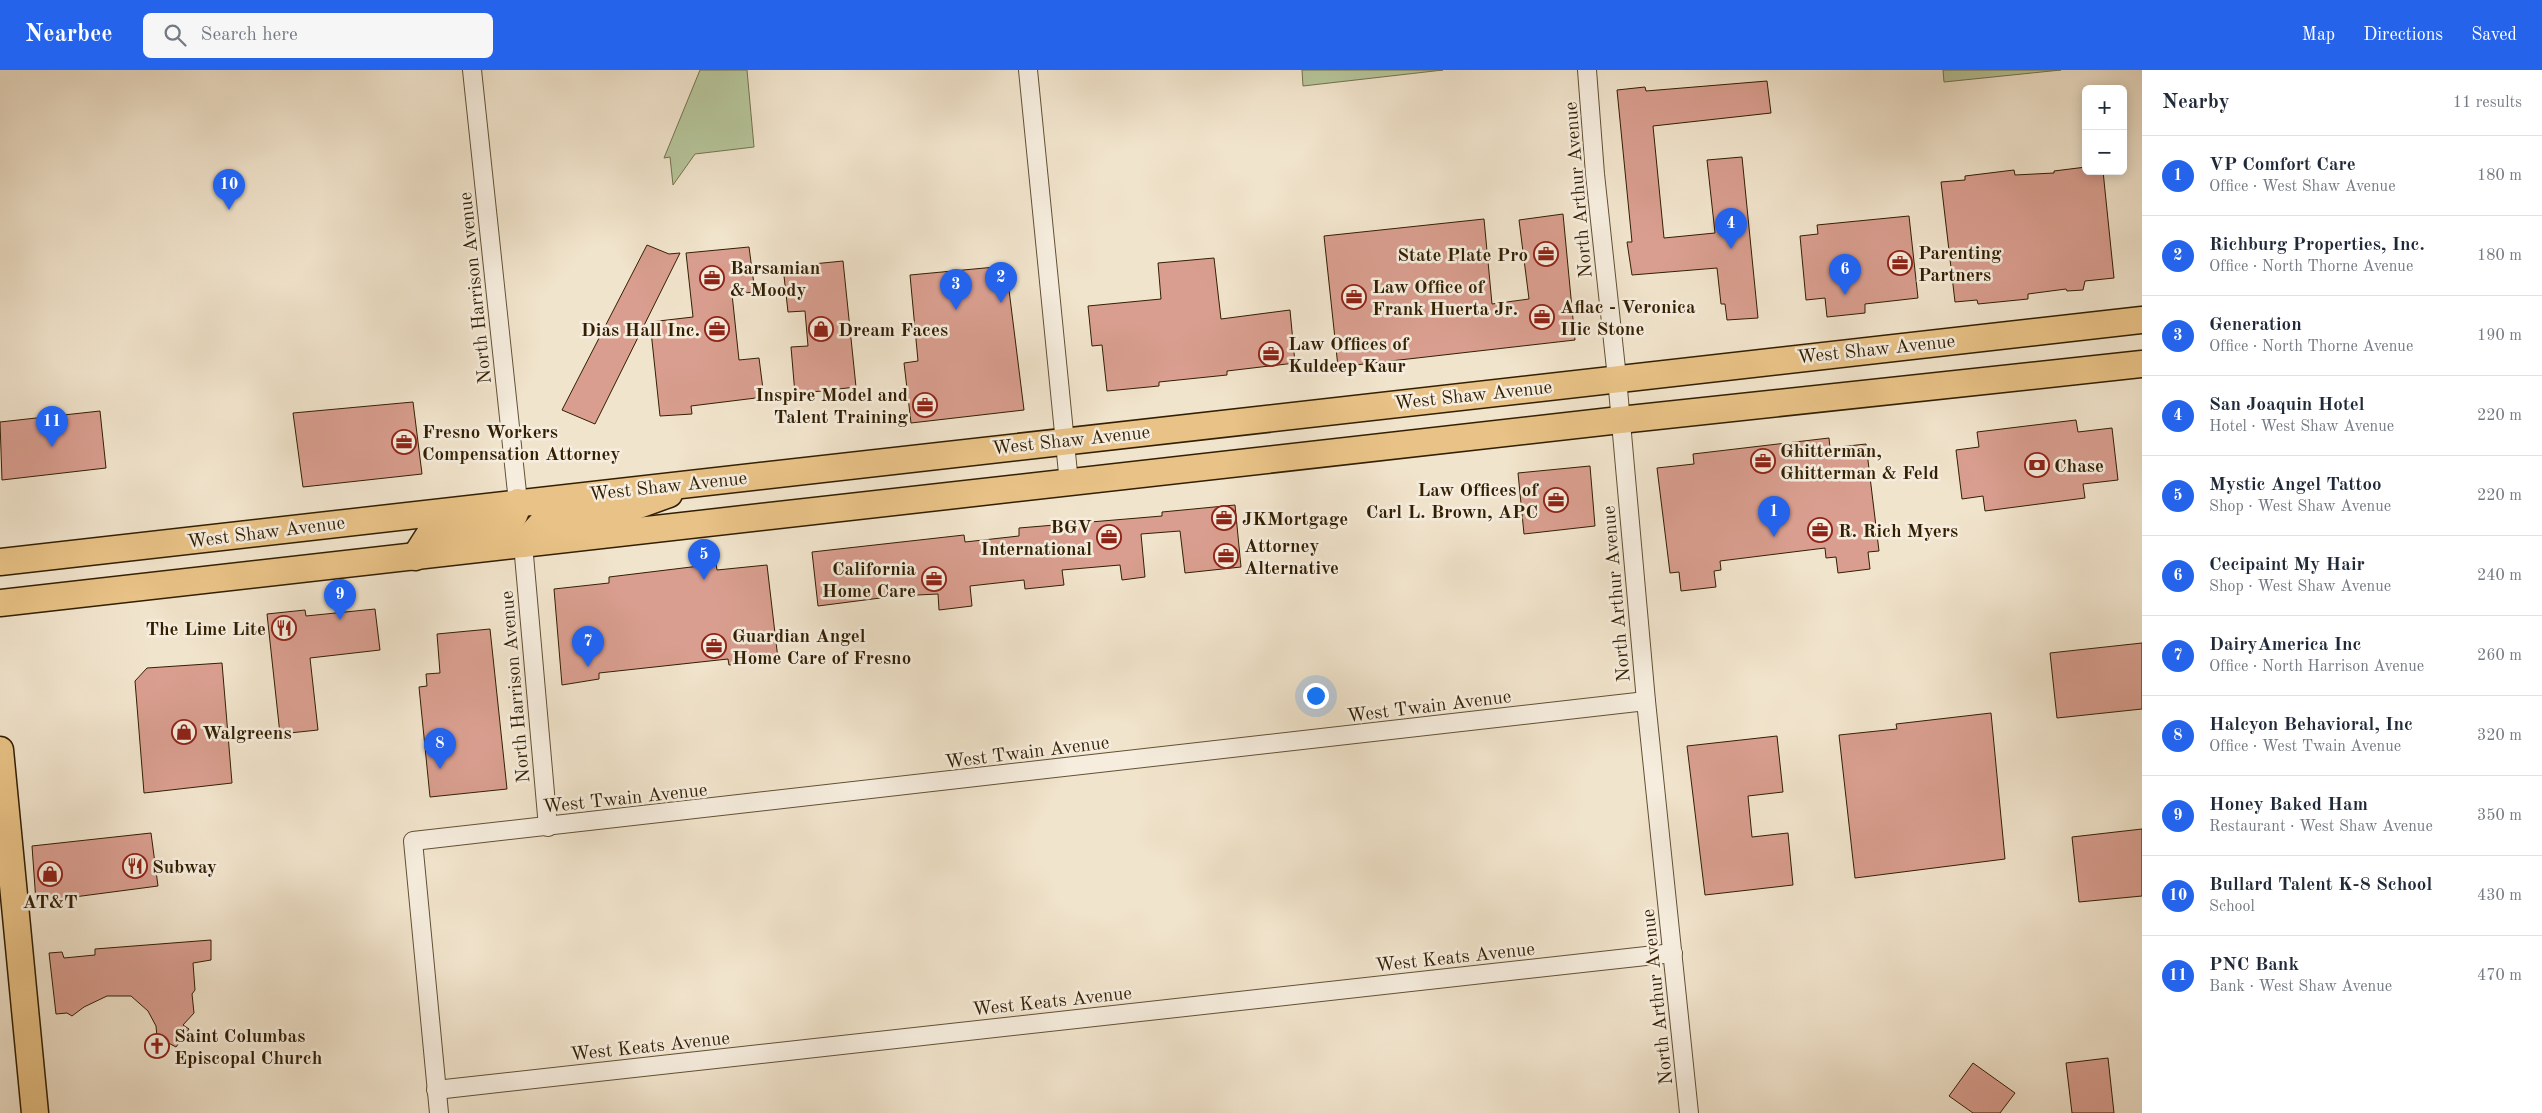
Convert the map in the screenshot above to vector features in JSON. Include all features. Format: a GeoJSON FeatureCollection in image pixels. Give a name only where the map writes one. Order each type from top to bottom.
{"type":"FeatureCollection","features":[{"type":"Feature","properties":{"kind":"main road","name":"West Shaw Avenue"},"geometry":{"type":"LineString","coordinates":[[0,562],[700,481],[2142,320]]}},
{"type":"Feature","properties":{"kind":"main road"},"geometry":{"type":"LineString","coordinates":[[0,602],[415,558],[523,544],[1070,484],[1620,420],[2142,364]]}},
{"type":"Feature","properties":{"kind":"main road"},"geometry":{"type":"LineString","coordinates":[[523,544],[543,522],[622,512],[700,481]]}},
{"type":"Feature","properties":{"kind":"main road"},"geometry":{"type":"LineString","coordinates":[[415,558],[429,535],[503,526],[511,521],[516,512],[518,502]]}},
{"type":"Feature","properties":{"kind":"main road"},"geometry":{"type":"LineString","coordinates":[[0,750],[35,1113]]}},
{"type":"Feature","properties":{"kind":"street","name":"North Harrison Avenue"},"geometry":{"type":"LineString","coordinates":[[472,70],[518,502]]}},
{"type":"Feature","properties":{"kind":"street"},"geometry":{"type":"LineString","coordinates":[[1028,70],[1070,484]]}},
{"type":"Feature","properties":{"kind":"street","name":"North Arthur Avenue"},"geometry":{"type":"LineString","coordinates":[[1587,70],[1595,174],[1617,378],[1646,702],[1689,1113]]}},
{"type":"Feature","properties":{"kind":"street","name":"North Harrison Avenue"},"geometry":{"type":"LineString","coordinates":[[523,544],[548,827]]}},
{"type":"Feature","properties":{"kind":"street","name":"West Twain Avenue"},"geometry":{"type":"LineString","coordinates":[[436,1090],[413,842],[1646,702]]}},
{"type":"Feature","properties":{"kind":"street","name":"West Keats Avenue"},"geometry":{"type":"LineString","coordinates":[[436,1090],[1673,953]]}},
{"type":"Feature","properties":{"kind":"street"},"geometry":{"type":"LineString","coordinates":[[436,1090],[438,1113]]}},
{"type":"Feature","properties":{"kind":"green space"},"geometry":{"type":"Polygon","coordinates":[[[700,70],[747,70],[754,147],[695,154],[673,185],[670,157],[664,158],[700,70]]]}},
{"type":"Feature","properties":{"kind":"green space"},"geometry":{"type":"Polygon","coordinates":[[[1302,70],[1443,70],[1303,86],[1302,70]]]}},
{"type":"Feature","properties":{"kind":"green space"},"geometry":{"type":"Polygon","coordinates":[[[1943,70],[2061,70],[1944,82],[1943,70]]]}},
{"type":"Feature","properties":{"kind":"building"},"geometry":{"type":"Polygon","coordinates":[[[1767,81],[1771,113],[1653,126],[1664,238],[1715,233],[1707,160],[1742,157],[1758,318],[1727,320],[1725,304],[1721,304],[1717,268],[1632,275],[1627,242],[1632,242],[1617,90],[1645,87],[1646,91],[1767,81]]]}},
{"type":"Feature","properties":{"kind":"building"},"geometry":{"type":"Polygon","coordinates":[[[2082,168],[2082,175],[2103,175],[2114,278],[2085,281],[2083,290],[2067,291],[2066,289],[2028,294],[2028,299],[1978,304],[1977,300],[1955,302],[1941,182],[1965,180],[1965,176],[2014,170],[2015,175],[2054,173],[2054,171],[2082,168]]]}},
{"type":"Feature","properties":{"kind":"building"},"geometry":{"type":"Polygon","coordinates":[[[1563,214],[1575,340],[1338,367],[1324,236],[1484,219],[1492,304],[1529,299],[1519,220],[1563,214]]]}},
{"type":"Feature","properties":{"kind":"building"},"geometry":{"type":"Polygon","coordinates":[[[1909,216],[1918,298],[1865,304],[1865,313],[1827,317],[1825,298],[1806,300],[1800,236],[1818,234],[1817,225],[1909,216]]]}},
{"type":"Feature","properties":{"kind":"building"},"geometry":{"type":"Polygon","coordinates":[[[647,245],[669,254],[680,253],[595,424],[562,410],[647,245]]]}},
{"type":"Feature","properties":{"kind":"building"},"geometry":{"type":"Polygon","coordinates":[[[749,247],[755,292],[732,294],[739,360],[759,358],[764,397],[691,406],[692,414],[660,416],[650,322],[693,317],[686,253],[749,247]]]}},
{"type":"Feature","properties":{"kind":"building"},"geometry":{"type":"Polygon","coordinates":[[[1214,258],[1221,319],[1290,310],[1295,363],[1227,371],[1227,375],[1159,382],[1159,386],[1107,391],[1102,345],[1092,346],[1088,306],[1161,299],[1158,263],[1214,258]]]}},
{"type":"Feature","properties":{"kind":"building"},"geometry":{"type":"Polygon","coordinates":[[[843,261],[856,387],[795,394],[791,347],[808,346],[805,311],[788,312],[783,267],[843,261]]]}},
{"type":"Feature","properties":{"kind":"building"},"geometry":{"type":"Polygon","coordinates":[[[1006,266],[1024,410],[911,423],[904,363],[918,361],[910,275],[1006,266]]]}},
{"type":"Feature","properties":{"kind":"building"},"geometry":{"type":"Polygon","coordinates":[[[413,402],[422,474],[303,487],[293,413],[413,402]]]}},
{"type":"Feature","properties":{"kind":"building"},"geometry":{"type":"Polygon","coordinates":[[[100,411],[106,468],[2,480],[0,422],[100,411]]]}},
{"type":"Feature","properties":{"kind":"building","name":"Chase"},"geometry":{"type":"Polygon","coordinates":[[[2076,420],[2078,432],[2112,428],[2118,480],[2083,484],[2085,498],[1985,511],[1983,496],[1962,499],[1956,450],[1979,447],[1977,432],[2076,420]]]}},
{"type":"Feature","properties":{"kind":"building"},"geometry":{"type":"Polygon","coordinates":[[[1829,438],[1830,448],[1866,444],[1879,551],[1868,552],[1870,569],[1838,573],[1836,557],[1826,558],[1825,548],[1720,561],[1721,570],[1714,571],[1716,587],[1681,591],[1679,572],[1670,573],[1657,468],[1694,464],[1693,454],[1829,438]]]}},
{"type":"Feature","properties":{"kind":"building"},"geometry":{"type":"Polygon","coordinates":[[[1590,466],[1595,526],[1524,534],[1518,473],[1590,466]]]}},
{"type":"Feature","properties":{"kind":"building"},"geometry":{"type":"Polygon","coordinates":[[[1235,505],[1241,567],[1185,573],[1180,531],[1141,534],[1145,577],[1122,580],[1120,565],[1062,570],[1064,585],[1025,589],[1024,580],[970,586],[972,606],[939,610],[938,594],[896,596],[818,606],[812,552],[964,535],[965,542],[1019,536],[1019,528],[1162,516],[1162,512],[1235,505]]]}},
{"type":"Feature","properties":{"kind":"building"},"geometry":{"type":"Polygon","coordinates":[[[716,564],[717,570],[767,565],[778,659],[729,665],[728,659],[599,673],[599,679],[562,685],[554,589],[609,583],[609,577],[716,564]]]}},
{"type":"Feature","properties":{"kind":"building"},"geometry":{"type":"Polygon","coordinates":[[[375,609],[380,650],[310,658],[318,730],[280,734],[267,614],[305,610],[306,616],[375,609]]]}},
{"type":"Feature","properties":{"kind":"building"},"geometry":{"type":"Polygon","coordinates":[[[490,629],[507,789],[430,797],[419,687],[427,686],[426,674],[440,673],[437,634],[490,629]]]}},
{"type":"Feature","properties":{"kind":"building"},"geometry":{"type":"Polygon","coordinates":[[[2142,643],[2142,709],[2057,718],[2050,653],[2142,643]]]}},
{"type":"Feature","properties":{"kind":"building","name":"Walgreens"},"geometry":{"type":"Polygon","coordinates":[[[222,663],[232,783],[144,793],[135,681],[147,668],[222,663]]]}},
{"type":"Feature","properties":{"kind":"building"},"geometry":{"type":"Polygon","coordinates":[[[1991,713],[2005,859],[1855,878],[1839,735],[1897,729],[1896,724],[1991,713]]]}},
{"type":"Feature","properties":{"kind":"building"},"geometry":{"type":"Polygon","coordinates":[[[1777,736],[1783,792],[1748,796],[1752,837],[1788,833],[1793,885],[1705,895],[1687,746],[1777,736]]]}},
{"type":"Feature","properties":{"kind":"building"},"geometry":{"type":"Polygon","coordinates":[[[2142,829],[2142,896],[2079,902],[2072,837],[2142,829]]]}},
{"type":"Feature","properties":{"kind":"building"},"geometry":{"type":"Polygon","coordinates":[[[151,833],[158,886],[36,902],[32,846],[151,833]]]}},
{"type":"Feature","properties":{"kind":"building"},"geometry":{"type":"Polygon","coordinates":[[[211,940],[211,960],[193,963],[195,990],[192,994],[194,1013],[183,1025],[189,1029],[176,1047],[157,1037],[156,1026],[148,1011],[131,996],[107,996],[84,1007],[72,1016],[67,1013],[56,1014],[49,953],[62,952],[64,958],[95,955],[95,949],[211,940]]]}},
{"type":"Feature","properties":{"kind":"building"},"geometry":{"type":"Polygon","coordinates":[[[2108,1058],[2114,1113],[2072,1113],[2066,1063],[2108,1058]]]}},
{"type":"Feature","properties":{"kind":"building"},"geometry":{"type":"Polygon","coordinates":[[[1973,1063],[2015,1093],[2000,1113],[1973,1113],[1949,1096],[1973,1063]]]}},
{"type":"Feature","properties":{"kind":"place","name":"Bullard Talent K-8 School"},"geometry":{"type":"Point","coordinates":[229,210]}},
{"type":"Feature","properties":{"kind":"place","name":"San Joaquin Hotel"},"geometry":{"type":"Point","coordinates":[1731,249]}},
{"type":"Feature","properties":{"kind":"place","name":"State Plate Pro"},"geometry":{"type":"Point","coordinates":[1546,254]}},
{"type":"Feature","properties":{"kind":"place","name":"Parenting Partners"},"geometry":{"type":"Point","coordinates":[1900,263]}},
{"type":"Feature","properties":{"kind":"place","name":"Barsamian & Moody"},"geometry":{"type":"Point","coordinates":[712,278]}},
{"type":"Feature","properties":{"kind":"place","name":"Cecipaint My Hair"},"geometry":{"type":"Point","coordinates":[1845,295]}},
{"type":"Feature","properties":{"kind":"place","name":"Law Office of Frank Huerta Jr."},"geometry":{"type":"Point","coordinates":[1354,297]}},
{"type":"Feature","properties":{"kind":"place","name":"Richburg Properties, Inc."},"geometry":{"type":"Point","coordinates":[1001,303]}},
{"type":"Feature","properties":{"kind":"place","name":"Generation"},"geometry":{"type":"Point","coordinates":[956,310]}},
{"type":"Feature","properties":{"kind":"place","name":"Aflac - Veronica IIic Stone"},"geometry":{"type":"Point","coordinates":[1542,317]}},
{"type":"Feature","properties":{"kind":"place","name":"Dias Hall Inc."},"geometry":{"type":"Point","coordinates":[717,329]}},
{"type":"Feature","properties":{"kind":"place","name":"Dream Faces"},"geometry":{"type":"Point","coordinates":[821,329]}},
{"type":"Feature","properties":{"kind":"place","name":"Law Offices of Kuldeep Kaur"},"geometry":{"type":"Point","coordinates":[1271,354]}},
{"type":"Feature","properties":{"kind":"place","name":"Inspire Model and Talent Training"},"geometry":{"type":"Point","coordinates":[925,405]}},
{"type":"Feature","properties":{"kind":"place","name":"Fresno Workers Compensation Attorney"},"geometry":{"type":"Point","coordinates":[404,442]}},
{"type":"Feature","properties":{"kind":"place","name":"PNC Bank"},"geometry":{"type":"Point","coordinates":[52,447]}},
{"type":"Feature","properties":{"kind":"place","name":"Ghitterman, Ghitterman & Feld"},"geometry":{"type":"Point","coordinates":[1763,461]}},
{"type":"Feature","properties":{"kind":"place","name":"Chase"},"geometry":{"type":"Point","coordinates":[2037,465]}},
{"type":"Feature","properties":{"kind":"place","name":"Law Offices of Carl L. Brown, APC"},"geometry":{"type":"Point","coordinates":[1556,500]}},
{"type":"Feature","properties":{"kind":"place","name":"JKMortgage"},"geometry":{"type":"Point","coordinates":[1224,518]}},
{"type":"Feature","properties":{"kind":"place","name":"R. Rich Myers"},"geometry":{"type":"Point","coordinates":[1820,530]}},
{"type":"Feature","properties":{"kind":"place","name":"BGV International"},"geometry":{"type":"Point","coordinates":[1109,537]}},
{"type":"Feature","properties":{"kind":"place","name":"VP Comfort Care"},"geometry":{"type":"Point","coordinates":[1774,537]}},
{"type":"Feature","properties":{"kind":"place","name":"Attorney Alternative"},"geometry":{"type":"Point","coordinates":[1226,556]}},
{"type":"Feature","properties":{"kind":"place","name":"California Home Care"},"geometry":{"type":"Point","coordinates":[934,579]}},
{"type":"Feature","properties":{"kind":"place","name":"Mystic Angel Tattoo"},"geometry":{"type":"Point","coordinates":[704,580]}},
{"type":"Feature","properties":{"kind":"place","name":"Honey Baked Ham"},"geometry":{"type":"Point","coordinates":[340,620]}},
{"type":"Feature","properties":{"kind":"place","name":"The Lime Lite"},"geometry":{"type":"Point","coordinates":[284,628]}},
{"type":"Feature","properties":{"kind":"place","name":"Guardian Angel Home Care of Fresno"},"geometry":{"type":"Point","coordinates":[714,646]}},
{"type":"Feature","properties":{"kind":"place","name":"DairyAmerica Inc"},"geometry":{"type":"Point","coordinates":[588,667]}},
{"type":"Feature","properties":{"kind":"place","name":"Walgreens"},"geometry":{"type":"Point","coordinates":[184,732]}},
{"type":"Feature","properties":{"kind":"place","name":"Halcyon Behavioral, Inc"},"geometry":{"type":"Point","coordinates":[440,769]}},
{"type":"Feature","properties":{"kind":"place","name":"Subway"},"geometry":{"type":"Point","coordinates":[135,866]}},
{"type":"Feature","properties":{"kind":"place","name":"AT&T"},"geometry":{"type":"Point","coordinates":[50,874]}},
{"type":"Feature","properties":{"kind":"place","name":"Saint Columbas Episcopal Church"},"geometry":{"type":"Point","coordinates":[157,1046]}}]}
